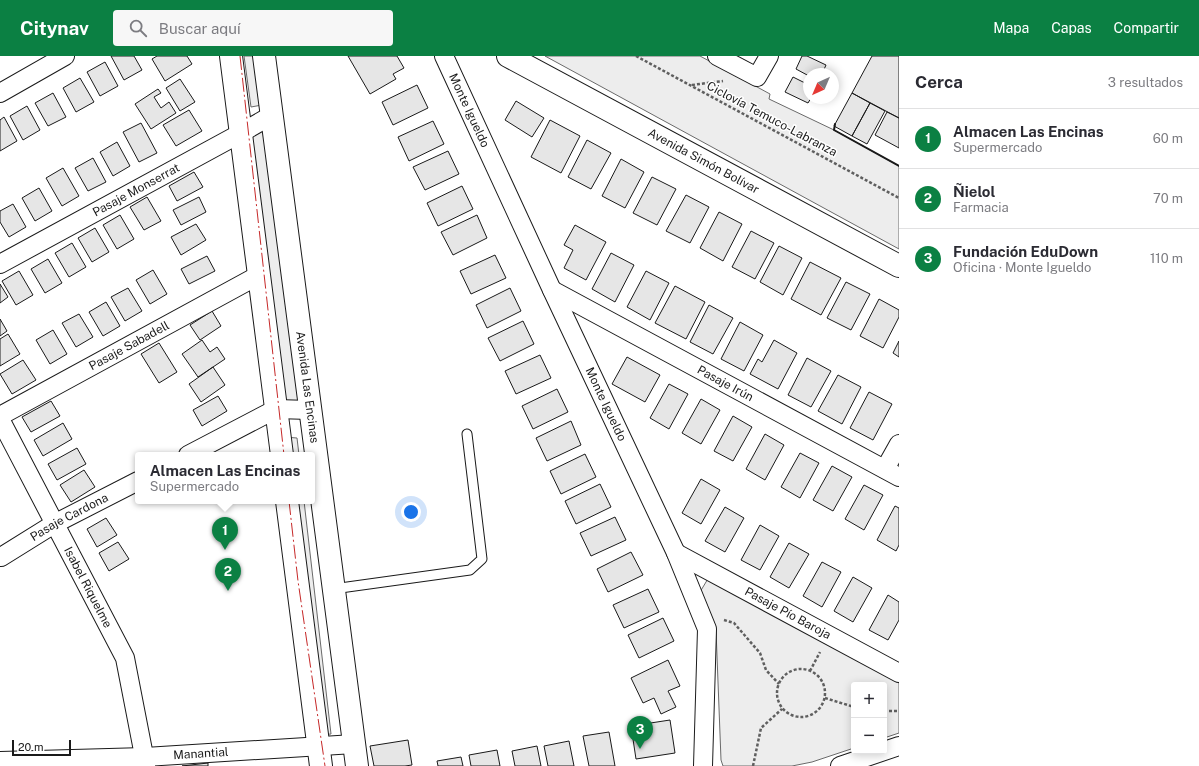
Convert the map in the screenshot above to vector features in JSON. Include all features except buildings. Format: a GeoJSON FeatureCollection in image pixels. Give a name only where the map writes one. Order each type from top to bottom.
{"type":"FeatureCollection","features":[{"type":"Feature","properties":{"kind":"main road"},"geometry":{"type":"LineString","coordinates":[[231,56],[282,452]]}},
{"type":"Feature","properties":{"kind":"main road","name":"Avenida Las Encinas"},"geometry":{"type":"LineString","coordinates":[[264,56],[357,766]]}},
{"type":"Feature","properties":{"kind":"main road","name":"Avenida Simón Bolívar"},"geometry":{"type":"LineString","coordinates":[[508,56],[899,266]]}},
{"type":"Feature","properties":{"kind":"main road"},"geometry":{"type":"LineString","coordinates":[[287,504],[320,756]]}},
{"type":"Feature","properties":{"kind":"street"},"geometry":{"type":"LineString","coordinates":[[0,92],[66,56]]}},
{"type":"Feature","properties":{"kind":"street","name":"Monte Igueldo"},"geometry":{"type":"LineString","coordinates":[[444,56],[676,553],[707,628],[703,766]]}},
{"type":"Feature","properties":{"kind":"street"},"geometry":{"type":"LineString","coordinates":[[717,56],[757,77],[769,56]]}},
{"type":"Feature","properties":{"kind":"street","name":"Pasaje Monserrat"},"geometry":{"type":"LineString","coordinates":[[0,264],[272,115]]}},
{"type":"Feature","properties":{"kind":"street","name":"Pasaje Sabadell"},"geometry":{"type":"LineString","coordinates":[[0,417],[259,275]]}},
{"type":"Feature","properties":{"kind":"street","name":"Pasaje Irún"},"geometry":{"type":"LineString","coordinates":[[552,290],[892,473]]}},
{"type":"Feature","properties":{"kind":"street"},"geometry":{"type":"LineString","coordinates":[[194,452],[276,409],[310,410]]}},
{"type":"Feature","properties":{"kind":"street","name":"Isabel Riquelme"},"geometry":{"type":"LineString","coordinates":[[0,417],[54,524],[125,658],[146,761]]}},
{"type":"Feature","properties":{"kind":"street"},"geometry":{"type":"LineString","coordinates":[[892,473],[899,444]]}},
{"type":"Feature","properties":{"kind":"street","name":"Pasaje Cardona"},"geometry":{"type":"LineString","coordinates":[[1,557],[54,524],[135,483]]}},
{"type":"Feature","properties":{"kind":"street","name":"Pasaje Pío Baroja"},"geometry":{"type":"LineString","coordinates":[[676,553],[899,673]]}},
{"type":"Feature","properties":{"kind":"street","name":"Manantial"},"geometry":{"type":"LineString","coordinates":[[0,761],[146,761],[320,756],[354,744]]}},
{"type":"Feature","properties":{"kind":"street"},"geometry":{"type":"LineString","coordinates":[[840,766],[899,746]]}},
{"type":"Feature","properties":{"kind":"lane"},"geometry":{"type":"LineString","coordinates":[[334,589],[470,570],[482,559],[467,434]]}},
{"type":"Feature","properties":{"kind":"path","name":"Ciclovía Temuco-Labranza"},"geometry":{"type":"LineString","coordinates":[[636,56],[899,198]]}},
{"type":"Feature","properties":{"kind":"path"},"geometry":{"type":"LineString","coordinates":[[722,620],[734,623],[760,653],[766,670],[779,684]]}},
{"type":"Feature","properties":{"kind":"path"},"geometry":{"type":"LineString","coordinates":[[803,669],[810,671],[817,675],[825,688],[825,698],[823,704],[818,711],[804,718],[789,714],[782,709],[779,702],[777,694],[779,684],[787,673],[803,669]]}},
{"type":"Feature","properties":{"kind":"path"},"geometry":{"type":"LineString","coordinates":[[825,698],[851,706]]}},
{"type":"Feature","properties":{"kind":"path"},"geometry":{"type":"LineString","coordinates":[[753,766],[761,728],[782,709]]}},
{"type":"Feature","properties":{"kind":"path"},"geometry":{"type":"LineString","coordinates":[[887,711],[899,711]]}},
{"type":"Feature","properties":{"kind":"shaded area"},"geometry":{"type":"Polygon","coordinates":[[[244,56],[255,56],[262,105],[251,107],[244,56]]]}},
{"type":"Feature","properties":{"kind":"shaded area"},"geometry":{"type":"Polygon","coordinates":[[[545,56],[700,56],[770,94],[769,99],[834,130],[899,166],[899,249],[545,56]]]}},
{"type":"Feature","properties":{"kind":"shaded area"},"geometry":{"type":"Polygon","coordinates":[[[272,115],[310,410],[276,409],[241,133],[272,115]]]}},
{"type":"Feature","properties":{"kind":"shaded area"},"geometry":{"type":"Polygon","coordinates":[[[284,437],[297,438],[299,452],[286,452],[284,437]]]}},
{"type":"Feature","properties":{"kind":"shaded area"},"geometry":{"type":"Polygon","coordinates":[[[292,504],[304,504],[331,734],[321,735],[292,504]]]}},
{"type":"Feature","properties":{"kind":"shaded area"},"geometry":{"type":"Polygon","coordinates":[[[709,577],[899,683],[899,733],[887,737],[887,682],[851,682],[851,749],[812,762],[792,766],[723,766],[721,760],[716,630],[700,592],[709,577]]]}},
{"type":"Feature","properties":{"kind":"wall"},"geometry":{"type":"LineString","coordinates":[[835,124],[834,130],[899,166]]}},
{"type":"Feature","properties":{"kind":"power"},"geometry":{"type":"LineString","coordinates":[[240,56],[284,452]]}},
{"type":"Feature","properties":{"kind":"power"},"geometry":{"type":"LineString","coordinates":[[289,504],[298,581],[325,766]]}},
{"type":"Feature","properties":{"kind":"place","name":"Almacen Las Encinas"},"geometry":{"type":"Point","coordinates":[225,550]}},
{"type":"Feature","properties":{"kind":"place","name":"Ñielol"},"geometry":{"type":"Point","coordinates":[228,591]}},
{"type":"Feature","properties":{"kind":"place","name":"Fundación EduDown"},"geometry":{"type":"Point","coordinates":[640,749]}}]}
